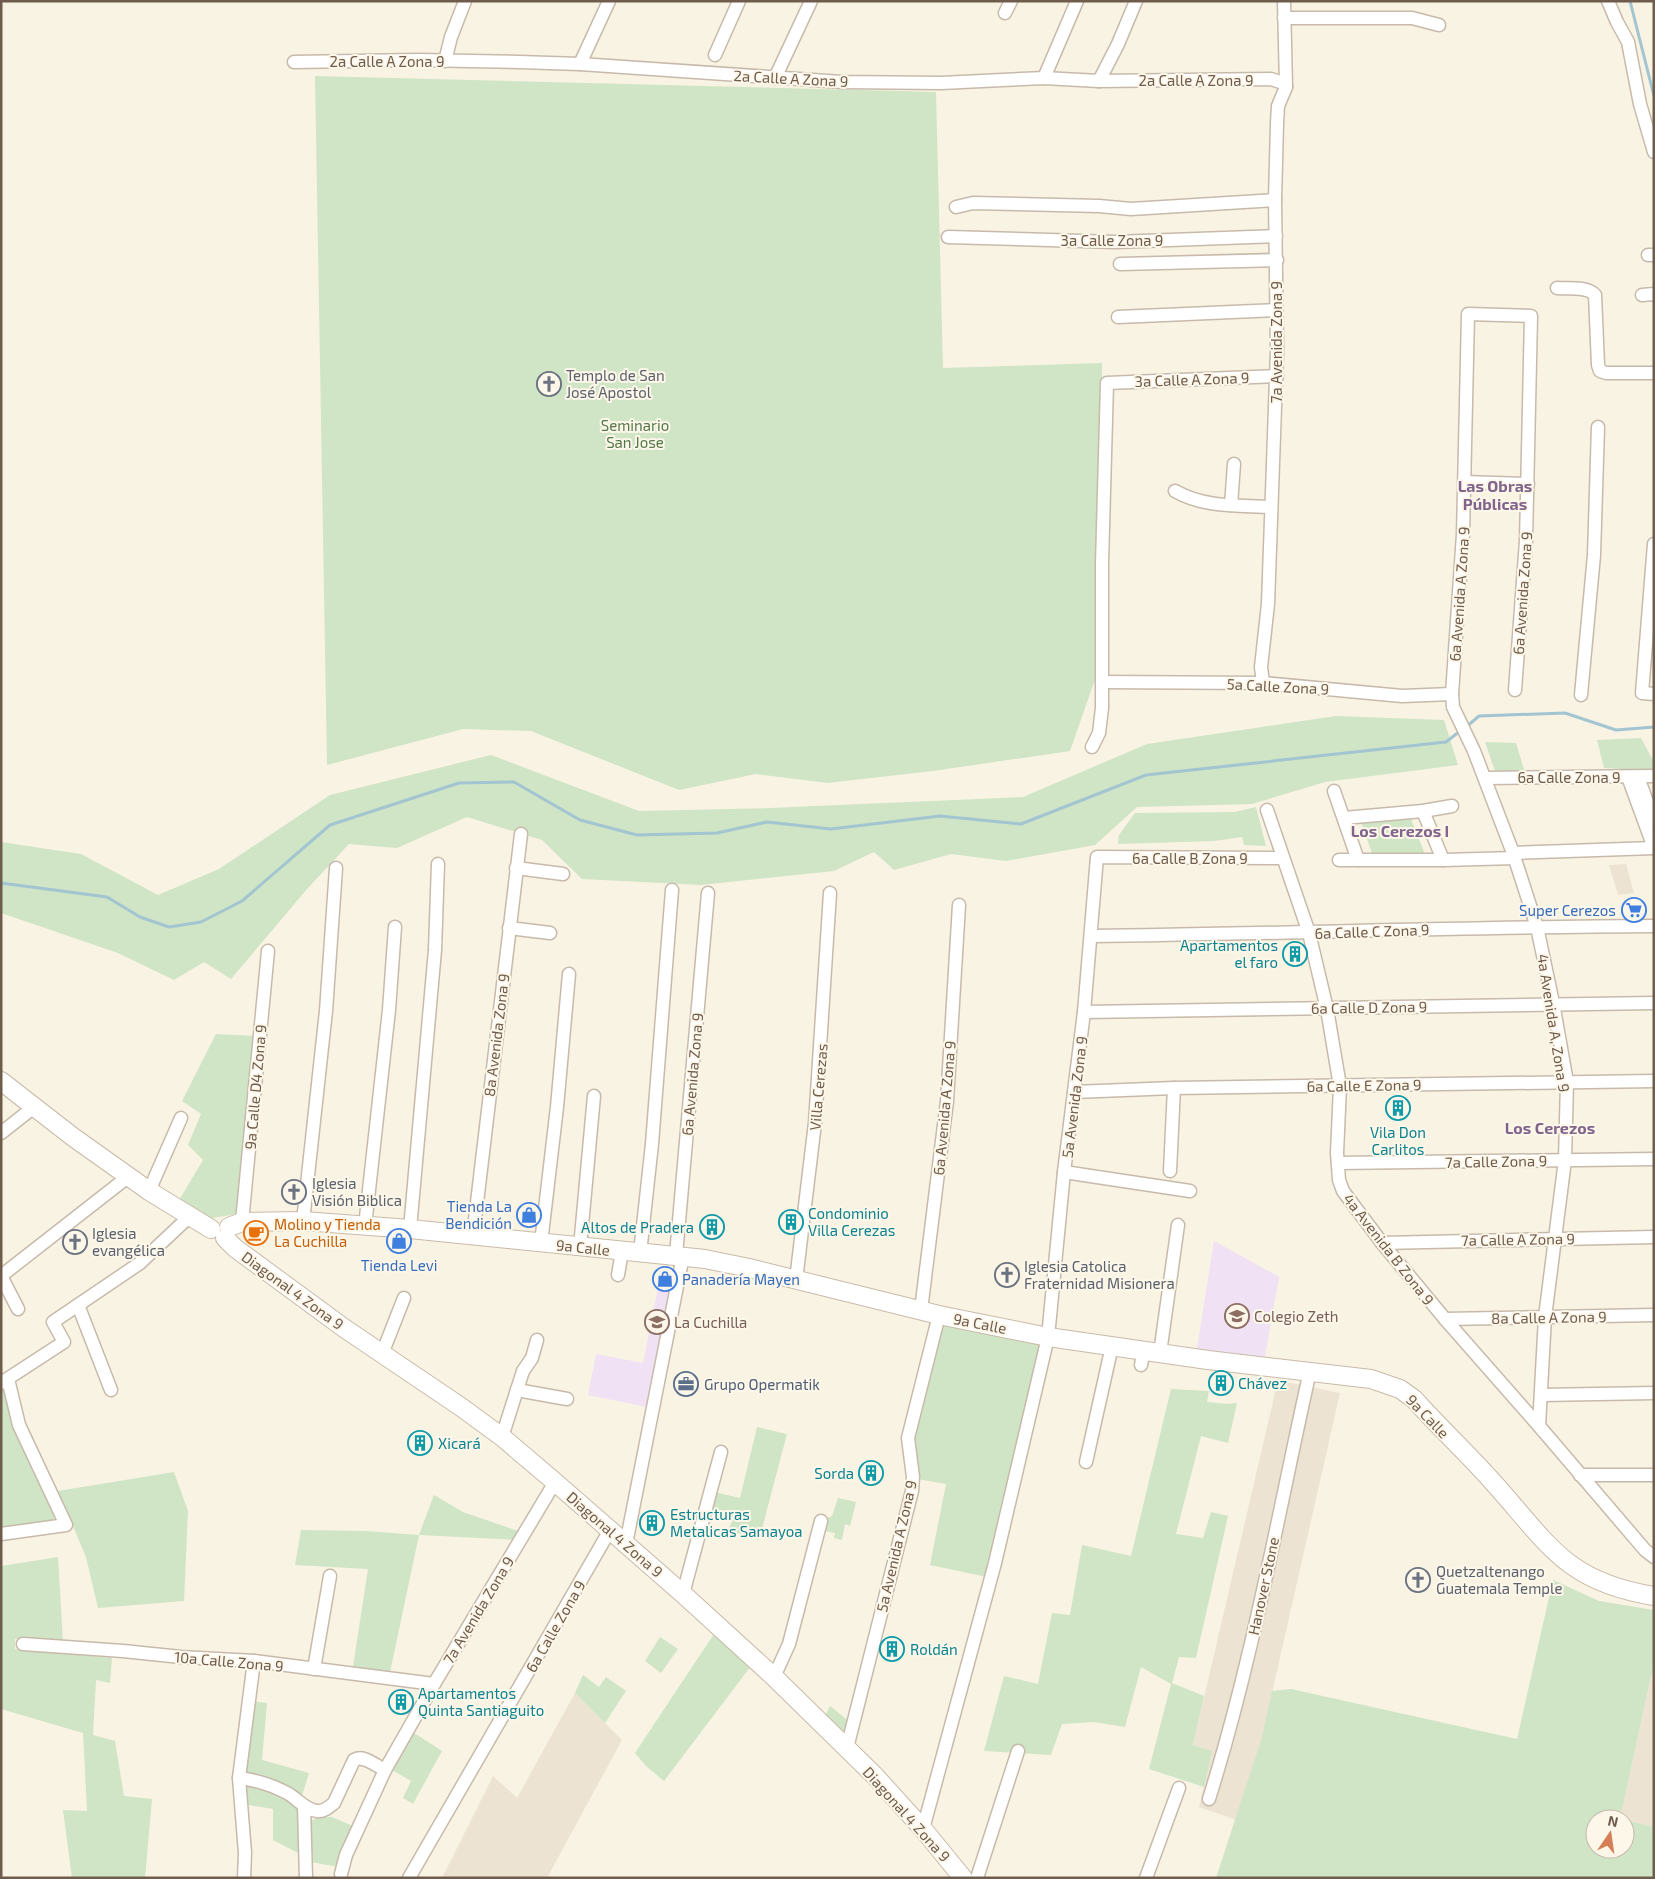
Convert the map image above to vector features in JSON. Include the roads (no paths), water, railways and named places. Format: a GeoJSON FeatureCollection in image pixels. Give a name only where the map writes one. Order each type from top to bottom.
{"type":"FeatureCollection","features":[{"type":"Feature","properties":{"kind":"street"},"geometry":{"type":"LineString","coordinates":[[445,61],[451,36],[465,1]]}},
{"type":"Feature","properties":{"kind":"street"},"geometry":{"type":"LineString","coordinates":[[580,64],[609,1]]}},
{"type":"Feature","properties":{"kind":"street"},"geometry":{"type":"LineString","coordinates":[[716,55],[739,1]]}},
{"type":"Feature","properties":{"kind":"street"},"geometry":{"type":"LineString","coordinates":[[775,78],[811,1]]}},
{"type":"Feature","properties":{"kind":"street"},"geometry":{"type":"LineString","coordinates":[[1044,78],[1078,1]]}},
{"type":"Feature","properties":{"kind":"street"},"geometry":{"type":"LineString","coordinates":[[1099,81],[1118,44],[1136,1]]}},
{"type":"Feature","properties":{"kind":"street","name":"7a Avenida Zona 9"},"geometry":{"type":"LineString","coordinates":[[1263,683],[1261,667],[1268,604],[1277,376],[1275,200],[1278,106],[1286,88],[1284,1]]}},
{"type":"Feature","properties":{"kind":"street"},"geometry":{"type":"LineString","coordinates":[[1608,1],[1628,42],[1638,98],[1654,152]]}},
{"type":"Feature","properties":{"kind":"street"},"geometry":{"type":"LineString","coordinates":[[1284,18],[1403,18],[1425,21],[1439,26]]}},
{"type":"Feature","properties":{"kind":"street","name":"2a Calle A Zona 9"},"geometry":{"type":"LineString","coordinates":[[294,62],[445,61],[580,64],[842,82],[941,83],[1044,78],[1099,81],[1271,80],[1282,83],[1286,88]]}},
{"type":"Feature","properties":{"kind":"street"},"geometry":{"type":"LineString","coordinates":[[956,208],[973,203],[1092,205],[1131,208],[1275,200]]}},
{"type":"Feature","properties":{"kind":"street","name":"3a Calle Zona 9"},"geometry":{"type":"LineString","coordinates":[[948,237],[1114,242],[1276,236]]}},
{"type":"Feature","properties":{"kind":"street"},"geometry":{"type":"LineString","coordinates":[[1120,264],[1277,260]]}},
{"type":"Feature","properties":{"kind":"street"},"geometry":{"type":"LineString","coordinates":[[1558,288],[1587,290],[1594,295],[1598,365],[1600,371],[1606,373],[1654,373]]}},
{"type":"Feature","properties":{"kind":"street"},"geometry":{"type":"LineString","coordinates":[[1118,317],[1276,310]]}},
{"type":"Feature","properties":{"kind":"street","name":"6a Avenida A Zona 9"},"geometry":{"type":"LineString","coordinates":[[1452,694],[1463,534],[1468,314],[1531,316]]}},
{"type":"Feature","properties":{"kind":"street","name":"6a Avenida Zona 9"},"geometry":{"type":"LineString","coordinates":[[1515,690],[1526,541],[1531,316]]}},
{"type":"Feature","properties":{"kind":"street","name":"3a Calle A Zona 9"},"geometry":{"type":"LineString","coordinates":[[1103,682],[1102,564],[1107,383],[1277,376]]}},
{"type":"Feature","properties":{"kind":"street"},"geometry":{"type":"LineString","coordinates":[[1581,695],[1594,555],[1598,427]]}},
{"type":"Feature","properties":{"kind":"street"},"geometry":{"type":"LineString","coordinates":[[1231,506],[1234,464]]}},
{"type":"Feature","properties":{"kind":"street"},"geometry":{"type":"LineString","coordinates":[[1464,482],[1528,484]]}},
{"type":"Feature","properties":{"kind":"street"},"geometry":{"type":"LineString","coordinates":[[1176,491],[1204,503],[1271,507]]}},
{"type":"Feature","properties":{"kind":"street"},"geometry":{"type":"LineString","coordinates":[[1648,694],[1654,544]]}},
{"type":"Feature","properties":{"kind":"street"},"geometry":{"type":"LineString","coordinates":[[1092,746],[1100,733],[1103,682]]}},
{"type":"Feature","properties":{"kind":"street","name":"5a Calle Zona 9"},"geometry":{"type":"LineString","coordinates":[[1103,682],[1263,683],[1402,696],[1452,694]]}},
{"type":"Feature","properties":{"kind":"street","name":"4a Avenida A, Zona 9"},"geometry":{"type":"LineString","coordinates":[[1452,694],[1453,707],[1485,778],[1514,855],[1537,927],[1554,1003],[1567,1082],[1565,1160],[1545,1317],[1539,1426]]}},
{"type":"Feature","properties":{"kind":"street","name":"6a Calle Zona 9"},"geometry":{"type":"LineString","coordinates":[[1485,778],[1654,776]]}},
{"type":"Feature","properties":{"kind":"street"},"geometry":{"type":"LineString","coordinates":[[1633,777],[1654,821]]}},
{"type":"Feature","properties":{"kind":"street"},"geometry":{"type":"LineString","coordinates":[[1339,860],[1443,860],[1654,848],[1633,777]]}},
{"type":"Feature","properties":{"kind":"street"},"geometry":{"type":"LineString","coordinates":[[1334,791],[1358,860]]}},
{"type":"Feature","properties":{"kind":"street"},"geometry":{"type":"LineString","coordinates":[[1344,818],[1424,811],[1452,806]]}},
{"type":"Feature","properties":{"kind":"street","name":"4a Avenida B Zona 9"},"geometry":{"type":"LineString","coordinates":[[1267,810],[1309,933],[1327,1008],[1340,1086],[1337,1137],[1339,1180],[1343,1191],[1445,1319],[1645,1550],[1654,1557]]}},
{"type":"Feature","properties":{"kind":"street"},"geometry":{"type":"LineString","coordinates":[[1424,811],[1443,860]]}},
{"type":"Feature","properties":{"kind":"street","name":"8a Avenida Zona 9"},"geometry":{"type":"LineString","coordinates":[[473,1236],[521,834]]}},
{"type":"Feature","properties":{"kind":"street","name":"6a Calle B Zona 9"},"geometry":{"type":"LineString","coordinates":[[1096,857],[1284,858]]}},
{"type":"Feature","properties":{"kind":"street","name":"5a Avenida Zona 9"},"geometry":{"type":"LineString","coordinates":[[923,1829],[994,1563],[1048,1336],[1064,1172],[1084,1012],[1096,857]]}},
{"type":"Feature","properties":{"kind":"street"},"geometry":{"type":"LineString","coordinates":[[410,1229],[435,950],[438,864]]}},
{"type":"Feature","properties":{"kind":"street"},"geometry":{"type":"LineString","coordinates":[[303,1221],[326,1011],[336,868]]}},
{"type":"Feature","properties":{"kind":"street"},"geometry":{"type":"LineString","coordinates":[[516,868],[564,874]]}},
{"type":"Feature","properties":{"kind":"street"},"geometry":{"type":"LineString","coordinates":[[640,1253],[652,1144],[672,890]]}},
{"type":"Feature","properties":{"kind":"street","name":"6a Avenida Zona 9"},"geometry":{"type":"LineString","coordinates":[[626,1544],[679,1255],[708,893]]}},
{"type":"Feature","properties":{"kind":"street","name":"Villa Cerezas"},"geometry":{"type":"LineString","coordinates":[[796,1280],[815,1123],[830,893]]}},
{"type":"Feature","properties":{"kind":"street","name":"6a Avenida A Zona 9"},"geometry":{"type":"LineString","coordinates":[[922,1310],[947,1101],[959,905]]}},
{"type":"Feature","properties":{"kind":"street","name":"6a Calle C Zona 9"},"geometry":{"type":"LineString","coordinates":[[1091,936],[1654,926]]}},
{"type":"Feature","properties":{"kind":"street"},"geometry":{"type":"LineString","coordinates":[[365,1226],[389,1010],[394,927]]}},
{"type":"Feature","properties":{"kind":"street"},"geometry":{"type":"LineString","coordinates":[[509,928],[550,933]]}},
{"type":"Feature","properties":{"kind":"street","name":"9a Calle D4 Zona 9"},"geometry":{"type":"LineString","coordinates":[[227,1229],[268,951]]}},
{"type":"Feature","properties":{"kind":"street"},"geometry":{"type":"LineString","coordinates":[[541,1243],[557,1107],[569,974]]}},
{"type":"Feature","properties":{"kind":"street","name":"6a Calle D Zona 9"},"geometry":{"type":"LineString","coordinates":[[1084,1012],[1554,1003],[1654,1003]]}},
{"type":"Feature","properties":{"kind":"street","name":"Diagonal 4 Zona 9"},"geometry":{"type":"LineString","coordinates":[[1,1081],[73,1138],[149,1191],[190,1216],[227,1229],[235,1248],[344,1328],[502,1437],[683,1594],[774,1677],[875,1776],[923,1829],[963,1878]]}},
{"type":"Feature","properties":{"kind":"street","name":"6a Calle E Zona 9"},"geometry":{"type":"LineString","coordinates":[[1074,1092],[1174,1088],[1654,1081]]}},
{"type":"Feature","properties":{"kind":"street"},"geometry":{"type":"LineString","coordinates":[[1170,1171],[1174,1088]]}},
{"type":"Feature","properties":{"kind":"street"},"geometry":{"type":"LineString","coordinates":[[580,1248],[594,1096]]}},
{"type":"Feature","properties":{"kind":"street"},"geometry":{"type":"LineString","coordinates":[[1,1133],[34,1106]]}},
{"type":"Feature","properties":{"kind":"street"},"geometry":{"type":"LineString","coordinates":[[149,1191],[181,1118]]}},
{"type":"Feature","properties":{"kind":"street","name":"7a Calle Zona 9"},"geometry":{"type":"LineString","coordinates":[[1338,1164],[1654,1159]]}},
{"type":"Feature","properties":{"kind":"street"},"geometry":{"type":"LineString","coordinates":[[1064,1172],[1190,1191]]}},
{"type":"Feature","properties":{"kind":"street"},"geometry":{"type":"LineString","coordinates":[[18,1310],[1,1276],[128,1176]]}},
{"type":"Feature","properties":{"kind":"street"},"geometry":{"type":"LineString","coordinates":[[1,1534],[66,1525],[51,1489],[27,1444],[5,1381],[64,1342],[53,1322],[140,1264],[190,1216]]}},
{"type":"Feature","properties":{"kind":"street","name":"9a Calle"},"geometry":{"type":"LineString","coordinates":[[227,1229],[303,1221],[410,1229],[580,1248],[679,1255],[733,1264],[940,1315],[1048,1336],[1112,1346],[1148,1356],[1208,1360],[1371,1379],[1400,1389],[1409,1395],[1491,1481],[1556,1554],[1571,1566],[1604,1584],[1620,1590],[1654,1596]]}},
{"type":"Feature","properties":{"kind":"street"},"geometry":{"type":"LineString","coordinates":[[1148,1356],[1178,1225]]}},
{"type":"Feature","properties":{"kind":"street","name":"7a Calle A Zona 9"},"geometry":{"type":"LineString","coordinates":[[1382,1242],[1654,1237]]}},
{"type":"Feature","properties":{"kind":"street"},"geometry":{"type":"LineString","coordinates":[[618,1275],[622,1251]]}},
{"type":"Feature","properties":{"kind":"street"},"geometry":{"type":"LineString","coordinates":[[382,1354],[404,1298]]}},
{"type":"Feature","properties":{"kind":"street"},"geometry":{"type":"LineString","coordinates":[[78,1305],[111,1390]]}},
{"type":"Feature","properties":{"kind":"street","name":"5a Avenida A Zona 9"},"geometry":{"type":"LineString","coordinates":[[847,1748],[912,1491],[913,1476],[908,1438],[940,1315]]}},
{"type":"Feature","properties":{"kind":"street","name":"8a Calle A Zona 9"},"geometry":{"type":"LineString","coordinates":[[1445,1319],[1654,1315]]}},
{"type":"Feature","properties":{"kind":"street"},"geometry":{"type":"LineString","coordinates":[[502,1437],[523,1371],[532,1358],[537,1340]]}},
{"type":"Feature","properties":{"kind":"street"},"geometry":{"type":"LineString","coordinates":[[1086,1462],[1112,1346]]}},
{"type":"Feature","properties":{"kind":"street","name":"Hanover Stone"},"geometry":{"type":"LineString","coordinates":[[1208,1799],[1229,1732],[1244,1671],[1310,1371]]}},
{"type":"Feature","properties":{"kind":"street"},"geometry":{"type":"LineString","coordinates":[[517,1390],[567,1399]]}},
{"type":"Feature","properties":{"kind":"street"},"geometry":{"type":"LineString","coordinates":[[1541,1395],[1654,1393]]}},
{"type":"Feature","properties":{"kind":"street"},"geometry":{"type":"LineString","coordinates":[[683,1594],[721,1452]]}},
{"type":"Feature","properties":{"kind":"street"},"geometry":{"type":"LineString","coordinates":[[1580,1475],[1654,1475]]}},
{"type":"Feature","properties":{"kind":"street","name":"7a Avenida Zona 9"},"geometry":{"type":"LineString","coordinates":[[341,1874],[346,1855],[385,1770],[434,1684],[555,1482]]}},
{"type":"Feature","properties":{"kind":"street"},"geometry":{"type":"LineString","coordinates":[[774,1677],[789,1644],[821,1521]]}},
{"type":"Feature","properties":{"kind":"street","name":"6a Calle Zona 9"},"geometry":{"type":"LineString","coordinates":[[409,1878],[610,1530]]}},
{"type":"Feature","properties":{"kind":"street"},"geometry":{"type":"LineString","coordinates":[[314,1668],[330,1576]]}},
{"type":"Feature","properties":{"kind":"street","name":"10a Calle Zona 9"},"geometry":{"type":"LineString","coordinates":[[24,1644],[254,1661],[434,1684]]}},
{"type":"Feature","properties":{"kind":"street"},"geometry":{"type":"LineString","coordinates":[[244,1878],[239,1778],[254,1661]]}},
{"type":"Feature","properties":{"kind":"street"},"geometry":{"type":"LineString","coordinates":[[977,1878],[1018,1751]]}},
{"type":"Feature","properties":{"kind":"street"},"geometry":{"type":"LineString","coordinates":[[239,1778],[266,1784],[287,1793],[304,1806],[320,1812],[329,1808],[334,1803],[354,1760],[362,1758],[385,1770]]}},
{"type":"Feature","properties":{"kind":"street"},"geometry":{"type":"LineString","coordinates":[[1146,1878],[1179,1788]]}},
{"type":"Feature","properties":{"kind":"street"},"geometry":{"type":"LineString","coordinates":[[304,1806],[306,1878]]}},
{"type":"Feature","properties":{"kind":"waterway"},"geometry":{"type":"LineString","coordinates":[[1630,1],[1654,96]]}},
{"type":"Feature","properties":{"kind":"waterway"},"geometry":{"type":"LineString","coordinates":[[1465,728],[1479,716],[1565,713],[1616,730],[1654,727]]}},
{"type":"Feature","properties":{"kind":"waterway"},"geometry":{"type":"LineString","coordinates":[[1,883],[107,897],[140,917],[169,927],[201,922],[242,901],[330,825],[459,783],[514,782],[580,820],[637,835],[717,833],[767,822],[831,829],[940,816],[1021,824],[1146,775],[1446,742],[1460,731]]}},
{"type":"Feature","properties":{"kind":"place","name":"Templo de San José Apostol"},"geometry":{"type":"Point","coordinates":[549,384]}},
{"type":"Feature","properties":{"kind":"place","name":"Super Cerezos"},"geometry":{"type":"Point","coordinates":[1634,910]}},
{"type":"Feature","properties":{"kind":"place","name":"Apartamentos el faro"},"geometry":{"type":"Point","coordinates":[1295,954]}},
{"type":"Feature","properties":{"kind":"place","name":"Vila Don Carlitos"},"geometry":{"type":"Point","coordinates":[1398,1108]}},
{"type":"Feature","properties":{"kind":"place","name":"Iglesia Visión Biblica"},"geometry":{"type":"Point","coordinates":[294,1192]}},
{"type":"Feature","properties":{"kind":"place","name":"Tienda La Bendición"},"geometry":{"type":"Point","coordinates":[529,1215]}},
{"type":"Feature","properties":{"kind":"place","name":"Condominio Villa Cerezas"},"geometry":{"type":"Point","coordinates":[791,1222]}},
{"type":"Feature","properties":{"kind":"place","name":"Altos de Pradera"},"geometry":{"type":"Point","coordinates":[712,1227]}},
{"type":"Feature","properties":{"kind":"place","name":"Molino y Tienda La Cuchilla"},"geometry":{"type":"Point","coordinates":[256,1233]}},
{"type":"Feature","properties":{"kind":"place","name":"Tienda Levi"},"geometry":{"type":"Point","coordinates":[399,1241]}},
{"type":"Feature","properties":{"kind":"place","name":"Iglesia evangélica"},"geometry":{"type":"Point","coordinates":[75,1242]}},
{"type":"Feature","properties":{"kind":"place","name":"Iglesia Catolica Fraternidad Misionera"},"geometry":{"type":"Point","coordinates":[1007,1275]}},
{"type":"Feature","properties":{"kind":"place","name":"Panadería Mayen"},"geometry":{"type":"Point","coordinates":[665,1279]}},
{"type":"Feature","properties":{"kind":"place","name":"Colegio Zeth"},"geometry":{"type":"Point","coordinates":[1237,1316]}},
{"type":"Feature","properties":{"kind":"place","name":"La Cuchilla"},"geometry":{"type":"Point","coordinates":[657,1322]}},
{"type":"Feature","properties":{"kind":"place","name":"Chávez"},"geometry":{"type":"Point","coordinates":[1221,1383]}},
{"type":"Feature","properties":{"kind":"place","name":"Grupo Opermatik"},"geometry":{"type":"Point","coordinates":[686,1384]}},
{"type":"Feature","properties":{"kind":"place","name":"Xicará"},"geometry":{"type":"Point","coordinates":[420,1443]}},
{"type":"Feature","properties":{"kind":"place","name":"Sorda"},"geometry":{"type":"Point","coordinates":[871,1473]}},
{"type":"Feature","properties":{"kind":"place","name":"Estructuras Metalicas Samayoa"},"geometry":{"type":"Point","coordinates":[652,1523]}},
{"type":"Feature","properties":{"kind":"place","name":"Quetzaltenango Guatemala Temple"},"geometry":{"type":"Point","coordinates":[1418,1580]}},
{"type":"Feature","properties":{"kind":"place","name":"Roldán"},"geometry":{"type":"Point","coordinates":[892,1649]}},
{"type":"Feature","properties":{"kind":"place","name":"Apartamentos Quinta Santiaguito"},"geometry":{"type":"Point","coordinates":[401,1702]}},
{"type":"Feature","properties":{"kind":"district","name":"Las Obras Públicas"},"geometry":{"type":"Point","coordinates":[1495,494]}},
{"type":"Feature","properties":{"kind":"district","name":"Los Cerezos I"},"geometry":{"type":"Point","coordinates":[1400,830]}},
{"type":"Feature","properties":{"kind":"district","name":"Los Cerezos"},"geometry":{"type":"Point","coordinates":[1550,1127]}},
{"type":"Feature","properties":{"kind":"park label","name":"Seminario San Jose"},"geometry":{"type":"Point","coordinates":[635,434]}}]}
